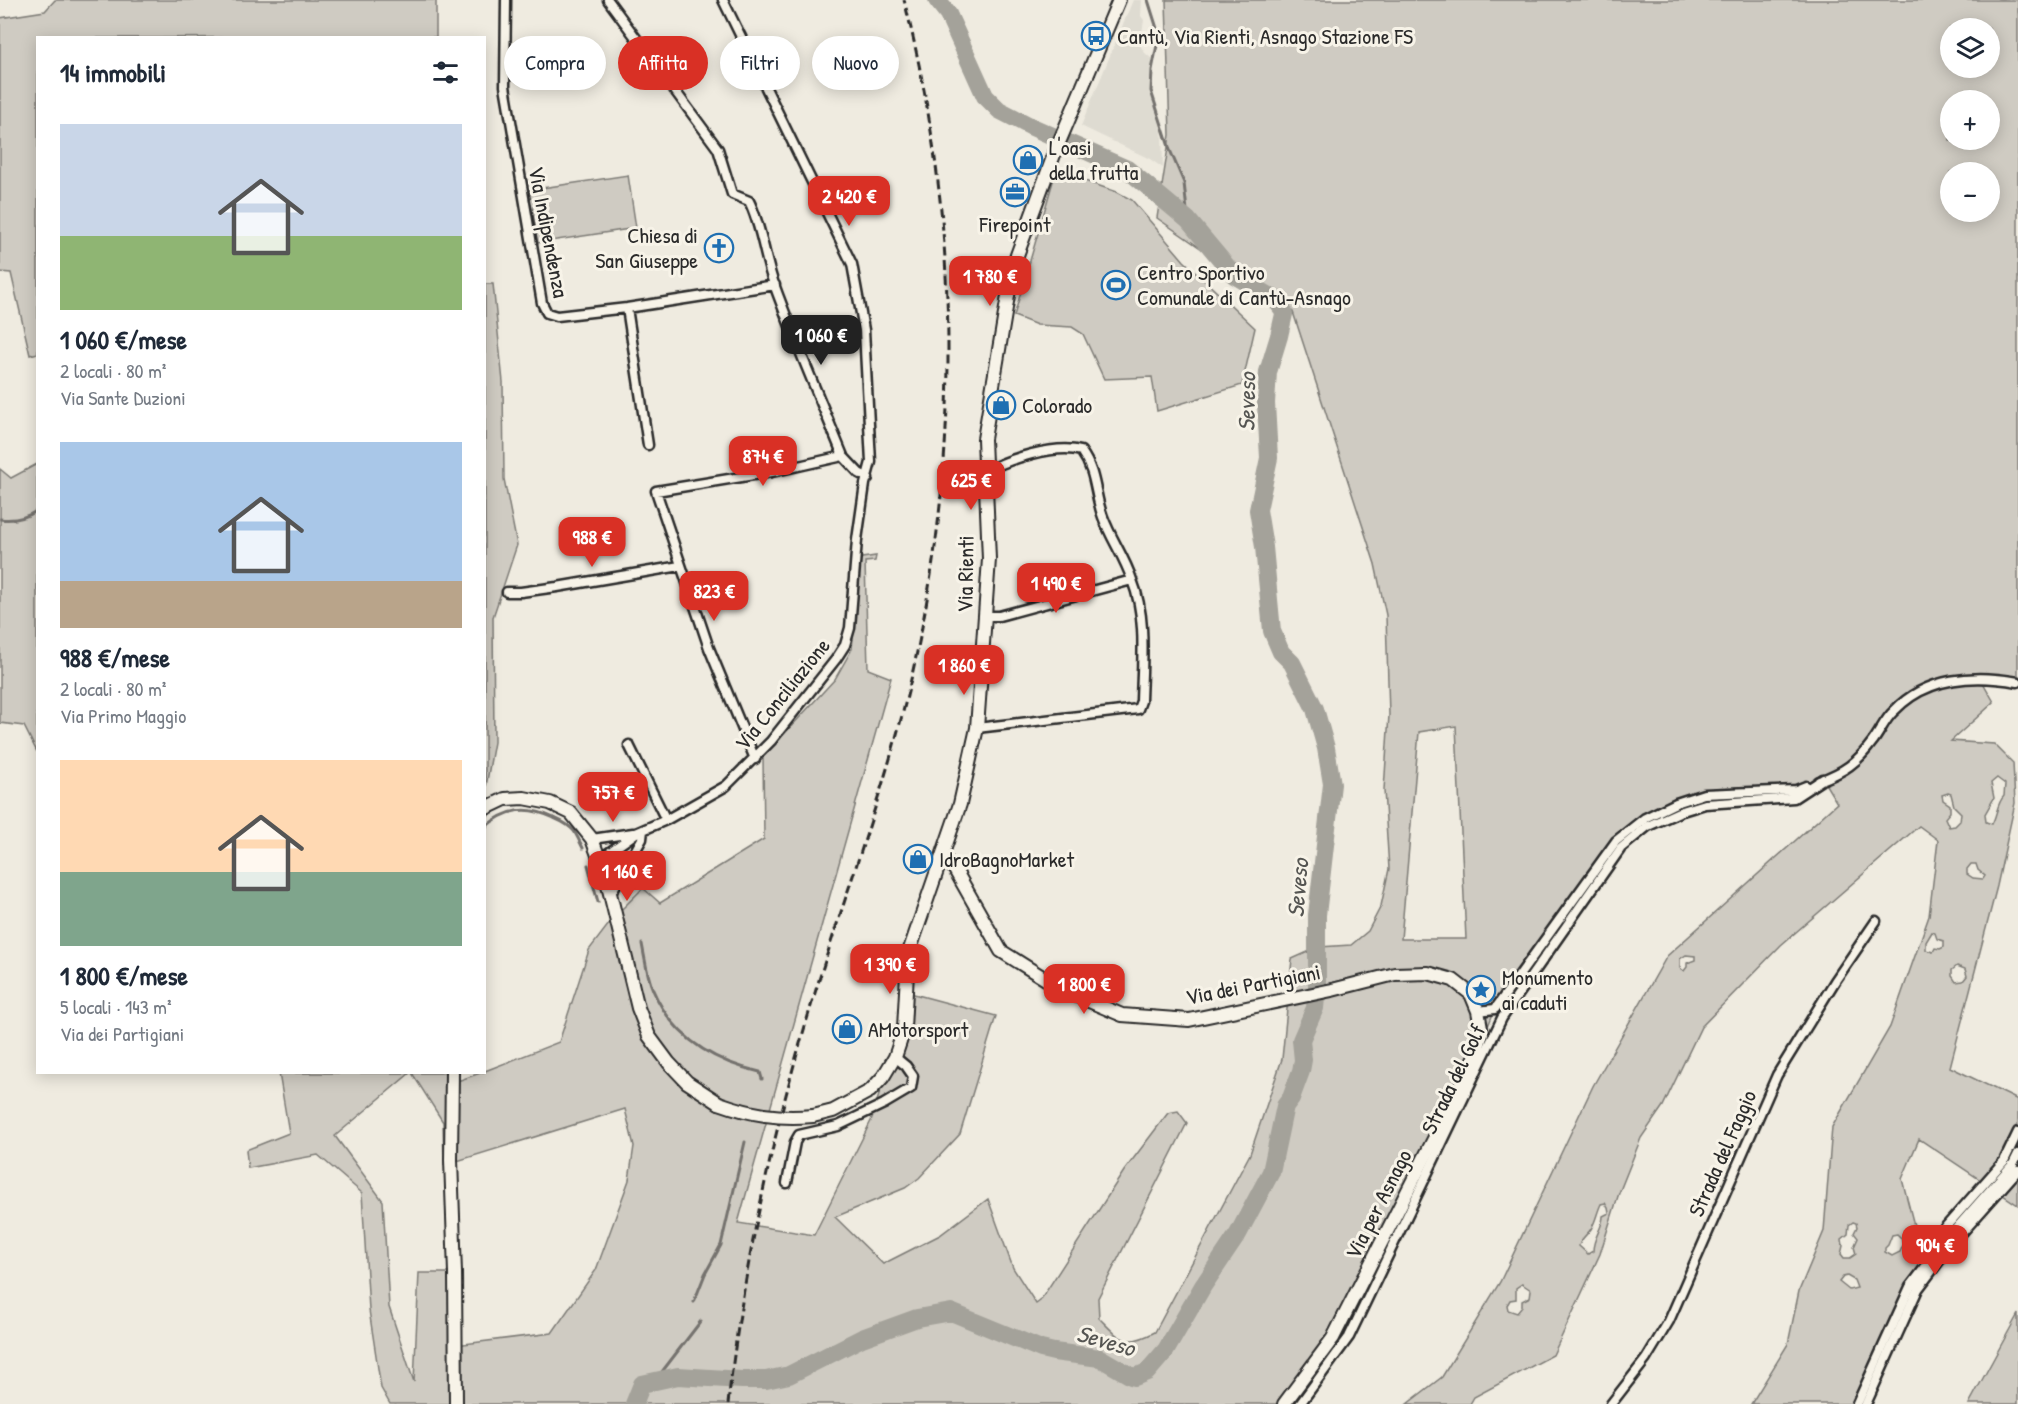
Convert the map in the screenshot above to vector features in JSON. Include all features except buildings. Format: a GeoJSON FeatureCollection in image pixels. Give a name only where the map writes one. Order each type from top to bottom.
{"type":"FeatureCollection","features":[{"type":"Feature","properties":{"kind":"main road","name":"Via Rienti"},"geometry":{"type":"LineString","coordinates":[[486,808],[505,799],[524,798],[550,802],[571,813],[592,839],[610,895],[638,1008],[649,1036],[669,1064],[687,1082],[719,1103],[746,1112],[771,1117],[813,1116],[833,1112],[870,1092],[883,1077],[896,1057],[904,1028],[908,956],[960,804],[977,728],[989,560],[984,439],[1013,266],[1054,152],[1119,0]]}},
{"type":"Feature","properties":{"kind":"main road","name":"Via dei Partigiani"},"geometry":{"type":"LineString","coordinates":[[942,857],[954,868],[1001,951],[1064,990],[1122,1015],[1189,1020],[1332,990],[1395,974],[1428,974],[1453,980],[1471,994],[1479,1011]]}},
{"type":"Feature","properties":{"kind":"main road","name":"Via per Asnago"},"geometry":{"type":"LineString","coordinates":[[1284,1404],[1333,1338],[1474,1060],[1482,1033],[1479,1011]]}},
{"type":"Feature","properties":{"kind":"main road"},"geometry":{"type":"LineString","coordinates":[[452,1074],[451,1160],[456,1404]]}},
{"type":"Feature","properties":{"kind":"street","name":"Via Indipendenza"},"geometry":{"type":"LineString","coordinates":[[506,0],[505,86],[543,308],[551,315],[557,316],[627,308],[774,285]]}},
{"type":"Feature","properties":{"kind":"street"},"geometry":{"type":"LineString","coordinates":[[608,0],[718,149],[732,194],[749,201],[758,219],[764,252],[774,285],[843,456],[859,473],[868,478]]}},
{"type":"Feature","properties":{"kind":"street","name":"Via Conciliazione"},"geometry":{"type":"LineString","coordinates":[[640,831],[666,820],[726,786],[771,741],[845,645],[850,628],[857,540],[865,484],[871,462],[864,330],[852,264],[723,0]]}},
{"type":"Feature","properties":{"kind":"street"},"geometry":{"type":"LineString","coordinates":[[627,308],[648,445]]}},
{"type":"Feature","properties":{"kind":"street"},"geometry":{"type":"LineString","coordinates":[[977,728],[1138,709],[1141,701],[1143,634],[1138,596],[1127,565],[1103,516],[1090,463],[1081,451],[1063,448],[1011,460],[994,466],[984,473]]}},
{"type":"Feature","properties":{"kind":"street"},"geometry":{"type":"LineString","coordinates":[[755,759],[709,648],[656,491],[772,472],[843,456]]}},
{"type":"Feature","properties":{"kind":"street"},"geometry":{"type":"LineString","coordinates":[[507,592],[557,587],[680,566]]}},
{"type":"Feature","properties":{"kind":"street"},"geometry":{"type":"LineString","coordinates":[[985,616],[999,616],[1132,580]]}},
{"type":"Feature","properties":{"kind":"street","name":"Strada del Golf"},"geometry":{"type":"LineString","coordinates":[[1479,1011],[1495,1009],[1616,841],[1645,818],[1676,803],[1704,794],[1796,790],[1823,780],[1848,768],[1872,742],[1893,711],[1920,690],[1946,680],[1981,679],[2018,682]]}},
{"type":"Feature","properties":{"kind":"street"},"geometry":{"type":"LineString","coordinates":[[629,745],[666,820]]}},
{"type":"Feature","properties":{"kind":"street","name":"Strada del Golf"},"geometry":{"type":"LineString","coordinates":[[1300,1404],[1349,1336],[1502,1018],[1621,848],[1648,826],[1679,812],[1705,804],[1794,798],[1823,780]]}},
{"type":"Feature","properties":{"kind":"street"},"geometry":{"type":"LineString","coordinates":[[592,839],[640,831]]}},
{"type":"Feature","properties":{"kind":"street"},"geometry":{"type":"LineString","coordinates":[[600,859],[640,831]]}},
{"type":"Feature","properties":{"kind":"street"},"geometry":{"type":"LineString","coordinates":[[610,895],[642,839],[640,831]]}},
{"type":"Feature","properties":{"kind":"street","name":"Strada del Faggio"},"geometry":{"type":"LineString","coordinates":[[1611,1404],[1646,1359],[1669,1321],[1777,1076],[1834,981],[1876,921]]}},
{"type":"Feature","properties":{"kind":"street"},"geometry":{"type":"LineString","coordinates":[[788,1183],[795,1142],[799,1135],[838,1126],[911,1088],[913,1076],[896,1057]]}},
{"type":"Feature","properties":{"kind":"street"},"geometry":{"type":"LineString","coordinates":[[1945,1241],[1942,1231],[2004,1161],[2018,1132]]}},
{"type":"Feature","properties":{"kind":"street"},"geometry":{"type":"LineString","coordinates":[[1857,1404],[1910,1287],[1945,1241],[2013,1164],[2018,1154]]}},
{"type":"Feature","properties":{"kind":"street"},"geometry":{"type":"LineString","coordinates":[[1866,1404],[1918,1289],[1953,1243],[2018,1170]]}},
{"type":"Feature","properties":{"kind":"shaded area"},"geometry":{"type":"Polygon","coordinates":[[[55,0],[436,0],[436,36],[36,36],[36,354],[30,355],[11,273],[0,272],[0,18],[45,11],[55,0]]]}},
{"type":"Feature","properties":{"kind":"shaded area"},"geometry":{"type":"Polygon","coordinates":[[[1133,0],[1142,0],[1141,16],[1144,20],[1140,45],[1152,59],[1150,90],[1162,132],[1163,168],[1150,159],[1081,126],[1133,0]]]}},
{"type":"Feature","properties":{"kind":"shaded area"},"geometry":{"type":"Polygon","coordinates":[[[1166,0],[2018,0],[2018,682],[1981,679],[1994,702],[1951,741],[1994,744],[2013,763],[2015,803],[1997,886],[1950,1067],[2018,1100],[2018,1205],[1919,1139],[1902,1179],[1917,1237],[1945,1241],[1857,1404],[1751,1404],[1788,1344],[1799,1291],[1824,1231],[1832,1127],[1890,1027],[1929,916],[1938,840],[1919,826],[1781,945],[1701,1027],[1663,1106],[1641,1138],[1619,1193],[1600,1254],[1553,1355],[1474,1397],[1470,1404],[1407,1404],[1442,1377],[1500,1282],[1593,1086],[1667,956],[1837,803],[1823,780],[1796,790],[1704,794],[1676,803],[1616,841],[1495,1009],[1474,1060],[1333,1338],[1286,1404],[390,1404],[381,1388],[369,1310],[362,1193],[318,1155],[248,1168],[246,1150],[289,1133],[279,1074],[409,1074],[335,1136],[383,1201],[389,1307],[414,1382],[419,1273],[455,1273],[456,1345],[552,1333],[596,1270],[629,1180],[634,1146],[625,1109],[444,1165],[443,1122],[413,1074],[452,1074],[452,1083],[478,1074],[486,1074],[486,1071],[559,1042],[589,950],[615,916],[643,888],[660,903],[764,839],[763,757],[835,679],[852,649],[860,561],[862,558],[876,556],[875,561],[865,562],[868,669],[891,678],[738,1223],[814,1235],[871,1121],[910,993],[996,1016],[960,1134],[919,1178],[905,1188],[835,1217],[883,1264],[940,1235],[988,1199],[1013,1268],[1036,1304],[1124,1171],[1168,1113],[1178,1111],[1187,1123],[1098,1298],[1099,1318],[1118,1336],[1137,1340],[1155,1332],[1250,1154],[1282,1059],[1292,959],[1319,947],[1351,945],[1368,931],[1381,906],[1389,869],[1384,790],[1389,715],[1386,615],[1375,564],[1293,312],[1157,218],[1170,135],[1166,0]],[[1456,726],[1419,732],[1401,939],[1466,939],[1456,726]],[[1997,778],[1991,783],[1994,798],[1985,814],[1986,822],[1992,824],[2004,796],[2005,784],[1997,778]],[[1951,794],[1942,795],[1943,800],[1950,805],[1950,812],[1945,818],[1949,827],[1955,826],[1960,821],[1961,813],[1954,806],[1951,794]],[[1971,864],[1967,869],[1967,874],[1973,878],[1983,879],[1985,876],[1978,870],[1976,864],[1971,864]],[[1932,932],[1926,942],[1926,950],[1933,952],[1935,948],[1944,947],[1944,941],[1937,939],[1935,933],[1932,932]],[[1686,955],[1680,959],[1680,968],[1684,971],[1687,963],[1695,960],[1695,956],[1686,955]],[[1957,966],[1952,970],[1952,976],[1956,982],[1963,981],[1967,976],[1965,969],[1957,966]],[[1605,1203],[1601,1204],[1593,1226],[1579,1246],[1588,1254],[1593,1251],[1603,1216],[1609,1213],[1605,1203]],[[1853,1222],[1849,1225],[1848,1234],[1842,1239],[1841,1254],[1844,1258],[1850,1258],[1856,1254],[1854,1247],[1858,1238],[1854,1233],[1857,1227],[1853,1222]],[[1897,1234],[1892,1235],[1885,1252],[1892,1256],[1900,1252],[1903,1245],[1897,1234]],[[1847,1276],[1839,1282],[1849,1290],[1857,1288],[1854,1280],[1847,1276]],[[1522,1284],[1516,1288],[1516,1299],[1510,1300],[1507,1305],[1508,1310],[1517,1313],[1522,1307],[1522,1301],[1530,1297],[1531,1290],[1522,1284]]]}},
{"type":"Feature","properties":{"kind":"shaded area","name":"Centro Sportivo Comunale di Cantù-Asnago"},"geometry":{"type":"Polygon","coordinates":[[[1056,171],[1117,192],[1132,200],[1184,261],[1255,328],[1242,385],[1157,411],[1152,377],[1104,379],[1083,334],[1072,327],[1037,325],[1014,316],[1056,171]]]}},
{"type":"Feature","properties":{"kind":"shaded area"},"geometry":{"type":"Polygon","coordinates":[[[628,175],[636,228],[537,243],[529,190],[628,175]]]}},
{"type":"Feature","properties":{"kind":"shaded area"},"geometry":{"type":"Polygon","coordinates":[[[486,284],[493,284],[503,382],[504,479],[517,545],[493,617],[494,742],[486,786],[486,284]]]}},
{"type":"Feature","properties":{"kind":"shaded area"},"geometry":{"type":"Polygon","coordinates":[[[36,465],[36,750],[24,726],[0,723],[0,469],[11,478],[36,465]]]}},
{"type":"Feature","properties":{"kind":"shaded area"},"geometry":{"type":"Polygon","coordinates":[[[634,845],[615,879],[610,864],[634,845]]]}},
{"type":"Feature","properties":{"kind":"shaded area"},"geometry":{"type":"Polygon","coordinates":[[[2018,1314],[2018,1404],[1969,1404],[2018,1314]]]}},
{"type":"Feature","properties":{"kind":"waterway","name":"Seveso"},"geometry":{"type":"LineString","coordinates":[[634,1404],[642,1384],[678,1376],[766,1380],[789,1375],[862,1338],[917,1318],[951,1312],[1041,1349],[1100,1358],[1135,1377],[1147,1372],[1166,1350],[1203,1286],[1238,1234],[1271,1172],[1285,1106],[1291,1098],[1301,1071],[1303,1060],[1301,1040],[1315,1008],[1317,915],[1332,784],[1326,748],[1315,709],[1292,663],[1281,652],[1272,631],[1258,510],[1269,458],[1266,403],[1268,372],[1279,336],[1283,310],[1275,299],[1234,275],[1188,220],[1127,169],[999,110],[985,96],[948,14],[937,0]]}},
{"type":"Feature","properties":{"kind":"waterway"},"geometry":{"type":"LineString","coordinates":[[1148,0],[1159,35],[1152,70],[1151,91],[1170,150],[1184,183],[1188,220]]}},
{"type":"Feature","properties":{"kind":"waterway"},"geometry":{"type":"LineString","coordinates":[[0,519],[20,518],[36,511]]}},
{"type":"Feature","properties":{"kind":"waterway"},"geometry":{"type":"LineString","coordinates":[[486,826],[509,813],[535,811],[565,823],[574,831],[583,848]]}},
{"type":"Feature","properties":{"kind":"waterway"},"geometry":{"type":"LineString","coordinates":[[588,865],[598,902]]}},
{"type":"Feature","properties":{"kind":"waterway"},"geometry":{"type":"LineString","coordinates":[[642,944],[651,985],[661,1007],[671,1021],[683,1034],[710,1054],[760,1072],[762,1079]]}},
{"type":"Feature","properties":{"kind":"waterway"},"geometry":{"type":"LineString","coordinates":[[694,1302],[705,1274],[721,1245],[745,1142]]}},
{"type":"Feature","properties":{"kind":"waterway"},"geometry":{"type":"LineString","coordinates":[[659,1380],[661,1373],[701,1321]]}},
{"type":"Feature","properties":{"kind":"railway"},"geometry":{"type":"LineString","coordinates":[[728,1404],[741,1307],[770,1160],[808,1016],[873,814],[908,692],[926,607],[938,521],[946,433],[948,346],[945,259],[937,171],[923,85],[904,0]]}},
{"type":"Feature","properties":{"kind":"place","name":"Cantù, Via Rienti, Asnago Stazione FS"},"geometry":{"type":"Point","coordinates":[1096,36]}},
{"type":"Feature","properties":{"kind":"place","name":"L'oasi della frutta"},"geometry":{"type":"Point","coordinates":[1028,160]}},
{"type":"Feature","properties":{"kind":"place","name":"Firepoint"},"geometry":{"type":"Point","coordinates":[1015,192]}},
{"type":"Feature","properties":{"kind":"place","name":"Chiesa di San Giuseppe"},"geometry":{"type":"Point","coordinates":[719,248]}},
{"type":"Feature","properties":{"kind":"place","name":"Centro Sportivo Comunale di Cantù-Asnago"},"geometry":{"type":"Point","coordinates":[1116,285]}},
{"type":"Feature","properties":{"kind":"place","name":"Colorado"},"geometry":{"type":"Point","coordinates":[1001,405]}},
{"type":"Feature","properties":{"kind":"place","name":"IdroBagnoMarket"},"geometry":{"type":"Point","coordinates":[918,859]}},
{"type":"Feature","properties":{"kind":"place","name":"Monumento ai caduti"},"geometry":{"type":"Point","coordinates":[1481,990]}},
{"type":"Feature","properties":{"kind":"place","name":"AMotorsport"},"geometry":{"type":"Point","coordinates":[847,1029]}}]}
